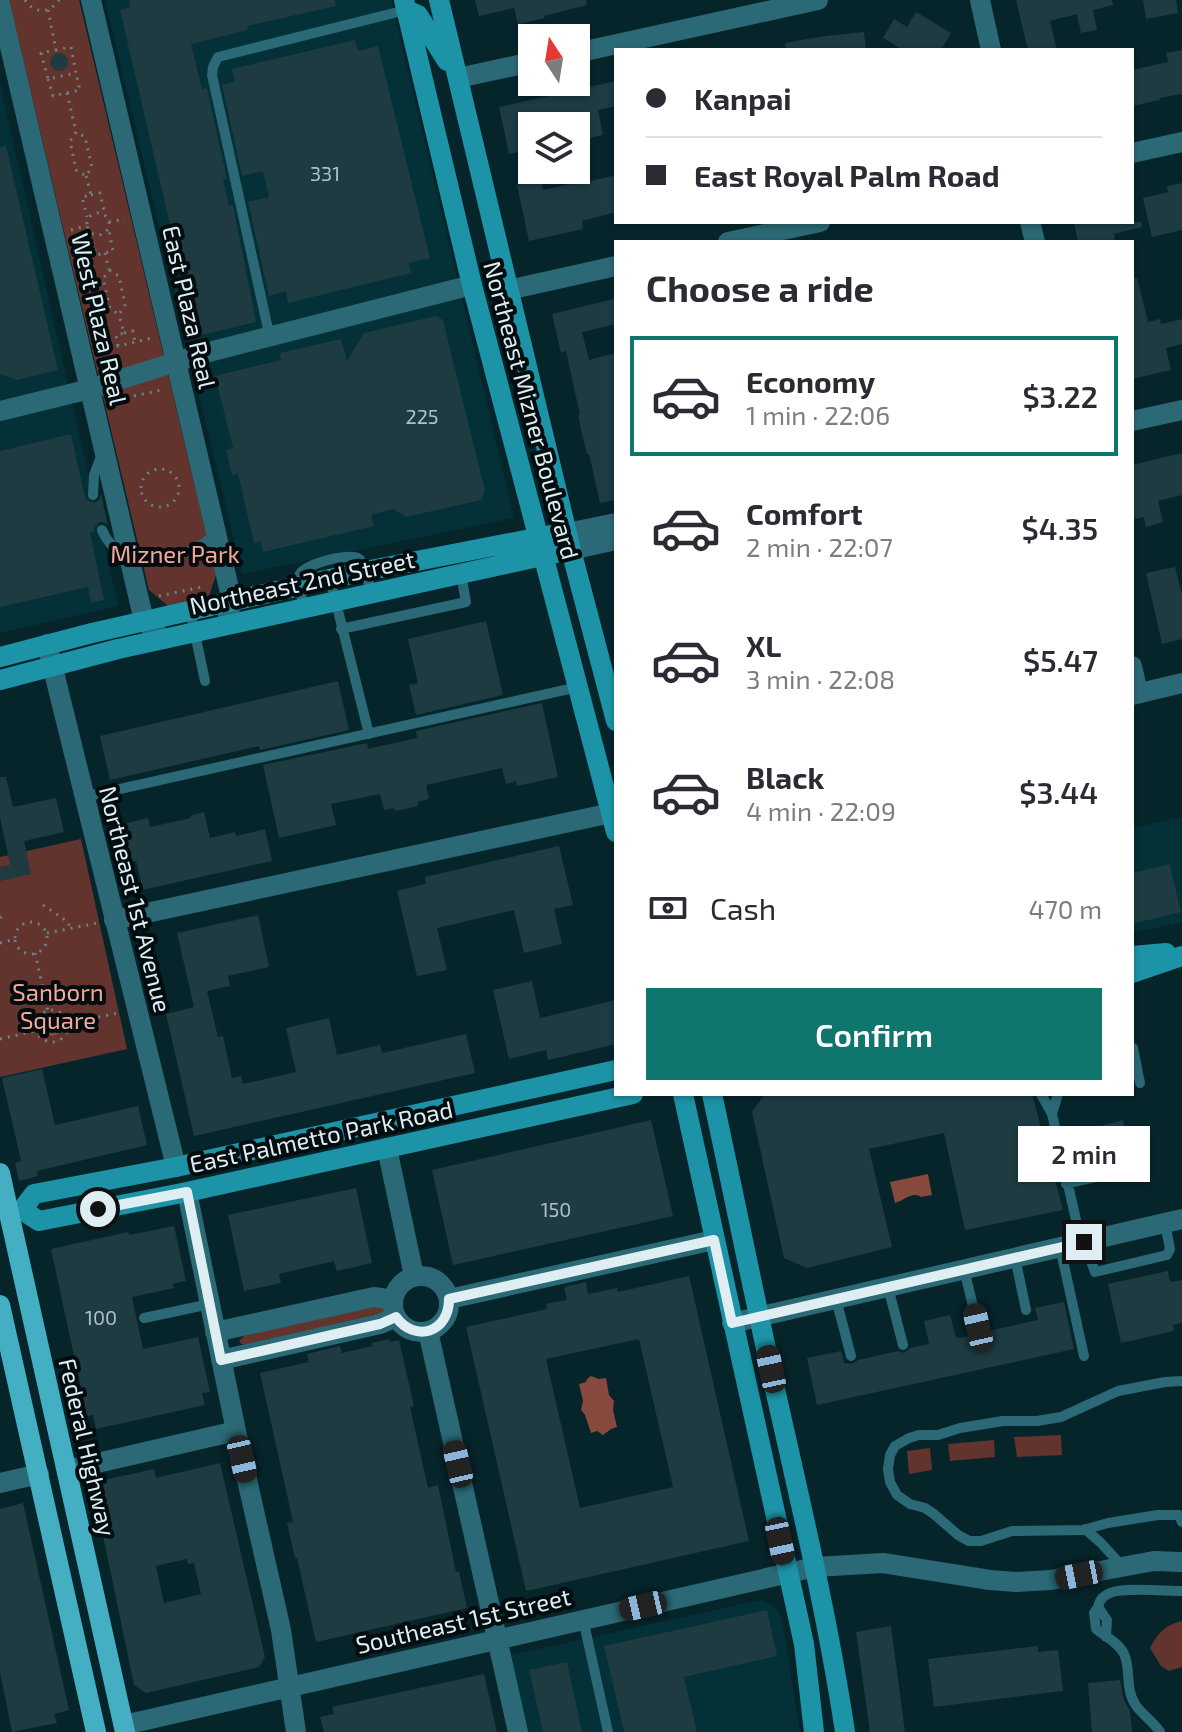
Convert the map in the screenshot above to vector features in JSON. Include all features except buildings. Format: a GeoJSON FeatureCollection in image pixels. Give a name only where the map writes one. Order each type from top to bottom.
{"type":"FeatureCollection","features":[{"type":"Feature","properties":{"kind":"main road","name":"Northeast Mizner Boulevard"},"geometry":{"type":"LineString","coordinates":[[439,0],[569,542],[614,713]]}},
{"type":"Feature","properties":{"kind":"main road","name":"Northeast Mizner Boulevard"},"geometry":{"type":"LineString","coordinates":[[405,5],[472,285],[614,819]]}},
{"type":"Feature","properties":{"kind":"main road"},"geometry":{"type":"LineString","coordinates":[[405,5],[418,15],[458,78]]}},
{"type":"Feature","properties":{"kind":"main road","name":"Northeast 2nd Street"},"geometry":{"type":"LineString","coordinates":[[0,657],[365,571],[569,542]]}},
{"type":"Feature","properties":{"kind":"main road","name":"Northeast 2nd Street"},"geometry":{"type":"LineString","coordinates":[[0,680],[163,639],[461,574],[541,546]]}},
{"type":"Feature","properties":{"kind":"main road"},"geometry":{"type":"LineString","coordinates":[[1134,956],[1182,953]]}},
{"type":"Feature","properties":{"kind":"main road"},"geometry":{"type":"LineString","coordinates":[[1134,972],[1182,953]]}},
{"type":"Feature","properties":{"kind":"main road","name":"East Palmetto Park Road"},"geometry":{"type":"LineString","coordinates":[[11,1213],[34,1194],[176,1167],[614,1070]]}},
{"type":"Feature","properties":{"kind":"main road","name":"East Palmetto Park Road"},"geometry":{"type":"LineString","coordinates":[[11,1213],[39,1221],[187,1192],[624,1096]]}},
{"type":"Feature","properties":{"kind":"main road"},"geometry":{"type":"LineString","coordinates":[[683,1096],[804,1644],[814,1732]]}},
{"type":"Feature","properties":{"kind":"main road"},"geometry":{"type":"LineString","coordinates":[[712,1096],[815,1567],[845,1732]]}},
{"type":"Feature","properties":{"kind":"main road","name":"Federal Highway"},"geometry":{"type":"LineString","coordinates":[[0,1173],[125,1729]]}},
{"type":"Feature","properties":{"kind":"main road"},"geometry":{"type":"LineString","coordinates":[[0,1305],[96,1732]]}},
{"type":"Feature","properties":{"kind":"main road"},"geometry":{"type":"LineString","coordinates":[[84,1680],[105,1712],[125,1729]]}},
{"type":"Feature","properties":{"kind":"street","name":"East Plaza Real"},"geometry":{"type":"LineString","coordinates":[[91,0],[232,601],[225,626]]}},
{"type":"Feature","properties":{"kind":"street"},"geometry":{"type":"LineString","coordinates":[[590,50],[818,0]]}},
{"type":"Feature","properties":{"kind":"street"},"geometry":{"type":"LineString","coordinates":[[980,0],[991,48]]}},
{"type":"Feature","properties":{"kind":"street","name":"West Plaza Real"},"geometry":{"type":"LineString","coordinates":[[0,4],[144,621]]}},
{"type":"Feature","properties":{"kind":"street"},"geometry":{"type":"LineString","coordinates":[[458,78],[518,65]]}},
{"type":"Feature","properties":{"kind":"street"},"geometry":{"type":"LineString","coordinates":[[1134,153],[1182,142]]}},
{"type":"Feature","properties":{"kind":"street"},"geometry":{"type":"LineString","coordinates":[[737,240],[811,224]]}},
{"type":"Feature","properties":{"kind":"street"},"geometry":{"type":"LineString","coordinates":[[508,290],[614,266]]}},
{"type":"Feature","properties":{"kind":"street"},"geometry":{"type":"LineString","coordinates":[[0,411],[90,389],[201,354],[472,285]]}},
{"type":"Feature","properties":{"kind":"street"},"geometry":{"type":"LineString","coordinates":[[1134,421],[1182,410]]}},
{"type":"Feature","properties":{"kind":"street","name":"Northeast 2nd Street"},"geometry":{"type":"LineString","coordinates":[[569,542],[614,524]]}},
{"type":"Feature","properties":{"kind":"street","name":"Northeast 2nd Street"},"geometry":{"type":"LineString","coordinates":[[569,542],[614,540]]}},
{"type":"Feature","properties":{"kind":"street"},"geometry":{"type":"LineString","coordinates":[[144,621],[163,639]]}},
{"type":"Feature","properties":{"kind":"street","name":"Northeast 1st Avenue"},"geometry":{"type":"LineString","coordinates":[[47,644],[176,1167]]}},
{"type":"Feature","properties":{"kind":"street"},"geometry":{"type":"LineString","coordinates":[[1135,694],[1182,683]]}},
{"type":"Feature","properties":{"kind":"street"},"geometry":{"type":"LineString","coordinates":[[114,920],[614,819]]}},
{"type":"Feature","properties":{"kind":"street"},"geometry":{"type":"LineString","coordinates":[[387,1148],[414,1276]]}},
{"type":"Feature","properties":{"kind":"street"},"geometry":{"type":"LineString","coordinates":[[187,1192],[281,1630],[296,1732]]}},
{"type":"Feature","properties":{"kind":"street"},"geometry":{"type":"LineString","coordinates":[[732,1323],[1173,1221]]}},
{"type":"Feature","properties":{"kind":"street"},"geometry":{"type":"LineString","coordinates":[[449,1299],[714,1240]]}},
{"type":"Feature","properties":{"kind":"street"},"geometry":{"type":"LineString","coordinates":[[215,1332],[374,1297],[394,1308],[401,1324],[409,1329],[428,1331],[442,1323],[449,1308],[449,1299],[441,1283],[424,1275],[414,1276],[400,1285],[394,1308],[380,1324],[221,1360]]}},
{"type":"Feature","properties":{"kind":"street"},"geometry":{"type":"LineString","coordinates":[[428,1331],[518,1732]]}},
{"type":"Feature","properties":{"kind":"street"},"geometry":{"type":"LineString","coordinates":[[67,1470],[236,1431]]}},
{"type":"Feature","properties":{"kind":"street"},"geometry":{"type":"LineString","coordinates":[[0,1483],[39,1474]]}},
{"type":"Feature","properties":{"kind":"street","name":"Southeast 1st Street"},"geometry":{"type":"LineString","coordinates":[[125,1729],[497,1639],[815,1567],[883,1563],[1016,1582],[1051,1580],[1154,1561],[1182,1562]]}},
{"type":"Feature","properties":{"kind":"lane"},"geometry":{"type":"LineString","coordinates":[[270,338],[212,75],[213,67],[218,57],[405,5]]}},
{"type":"Feature","properties":{"kind":"lane"},"geometry":{"type":"LineString","coordinates":[[93,495],[94,475],[104,448]]}},
{"type":"Feature","properties":{"kind":"lane"},"geometry":{"type":"LineString","coordinates":[[102,530],[108,544],[129,556],[175,556],[199,546],[216,533]]}},
{"type":"Feature","properties":{"kind":"lane"},"geometry":{"type":"LineString","coordinates":[[304,608],[299,577],[311,565],[327,561],[351,556],[358,558],[363,562],[371,594]]}},
{"type":"Feature","properties":{"kind":"lane"},"geometry":{"type":"LineString","coordinates":[[341,629],[466,602],[461,574]]}},
{"type":"Feature","properties":{"kind":"lane"},"geometry":{"type":"LineString","coordinates":[[330,579],[369,734]]}},
{"type":"Feature","properties":{"kind":"lane"},"geometry":{"type":"LineString","coordinates":[[190,610],[205,681]]}},
{"type":"Feature","properties":{"kind":"lane"},"geometry":{"type":"LineString","coordinates":[[84,797],[578,687]]}},
{"type":"Feature","properties":{"kind":"lane"},"geometry":{"type":"LineString","coordinates":[[1134,1053],[1140,1083]]}},
{"type":"Feature","properties":{"kind":"lane"},"geometry":{"type":"LineString","coordinates":[[1042,1096],[1052,1114],[1066,1184],[1082,1242],[1095,1272],[1167,1255],[1173,1221]]}},
{"type":"Feature","properties":{"kind":"lane"},"geometry":{"type":"LineString","coordinates":[[1052,1114],[1057,1096]]}},
{"type":"Feature","properties":{"kind":"lane"},"geometry":{"type":"LineString","coordinates":[[1066,1184],[1130,1169]]}},
{"type":"Feature","properties":{"kind":"lane"},"geometry":{"type":"LineString","coordinates":[[1060,1247],[1084,1356]]}},
{"type":"Feature","properties":{"kind":"lane"},"geometry":{"type":"LineString","coordinates":[[1015,1257],[1026,1310]]}},
{"type":"Feature","properties":{"kind":"lane"},"geometry":{"type":"LineString","coordinates":[[964,1269],[978,1327]]}},
{"type":"Feature","properties":{"kind":"lane"},"geometry":{"type":"LineString","coordinates":[[888,1287],[903,1345]]}},
{"type":"Feature","properties":{"kind":"lane"},"geometry":{"type":"LineString","coordinates":[[836,1299],[851,1356]]}},
{"type":"Feature","properties":{"kind":"lane"},"geometry":{"type":"LineString","coordinates":[[144,1318],[210,1304]]}},
{"type":"Feature","properties":{"kind":"lane"},"geometry":{"type":"LineString","coordinates":[[1182,1381],[1118,1391],[1061,1417],[1003,1421],[938,1435],[919,1435],[895,1446],[890,1455],[888,1476],[897,1495],[910,1504],[925,1508],[969,1541],[981,1541],[1012,1531],[1085,1529],[1158,1515],[1179,1515],[1182,1522]]}},
{"type":"Feature","properties":{"kind":"lane"},"geometry":{"type":"LineString","coordinates":[[1085,1529],[1122,1566]]}},
{"type":"Feature","properties":{"kind":"lane"},"geometry":{"type":"LineString","coordinates":[[1160,1732],[1134,1703],[1125,1655],[1106,1637],[1107,1620],[1098,1607],[1099,1600],[1120,1591],[1182,1591]]}},
{"type":"Feature","properties":{"kind":"lane"},"geometry":{"type":"LineString","coordinates":[[583,1619],[608,1732]]}},
{"type":"Feature","properties":{"kind":"path"},"geometry":{"type":"LineString","coordinates":[[25,0],[35,10],[53,8],[59,0]]}},
{"type":"Feature","properties":{"kind":"path"},"geometry":{"type":"LineString","coordinates":[[48,10],[56,50]]}},
{"type":"Feature","properties":{"kind":"path"},"geometry":{"type":"LineString","coordinates":[[71,47],[76,73],[80,90],[53,96],[41,53],[71,47]]}},
{"type":"Feature","properties":{"kind":"path"},"geometry":{"type":"LineString","coordinates":[[48,79],[76,73]]}},
{"type":"Feature","properties":{"kind":"path"},"geometry":{"type":"LineString","coordinates":[[67,93],[76,132],[70,141],[76,170],[86,176],[91,195]]}},
{"type":"Feature","properties":{"kind":"path"},"geometry":{"type":"LineString","coordinates":[[76,132],[85,137],[92,167],[86,176]]}},
{"type":"Feature","properties":{"kind":"path"},"geometry":{"type":"LineString","coordinates":[[100,193],[109,222],[113,251],[96,255],[87,228],[88,219],[82,197],[91,195],[100,193]]}},
{"type":"Feature","properties":{"kind":"path"},"geometry":{"type":"LineString","coordinates":[[88,219],[93,214],[105,215]]}},
{"type":"Feature","properties":{"kind":"path"},"geometry":{"type":"LineString","coordinates":[[91,234],[100,235],[108,229]]}},
{"type":"Feature","properties":{"kind":"path"},"geometry":{"type":"LineString","coordinates":[[105,253],[109,270],[119,276],[125,305],[119,315]]}},
{"type":"Feature","properties":{"kind":"path"},"geometry":{"type":"LineString","coordinates":[[109,270],[103,279],[110,308],[119,315],[124,333]]}},
{"type":"Feature","properties":{"kind":"path"},"geometry":{"type":"LineString","coordinates":[[118,346],[116,335],[133,331],[136,342]]}},
{"type":"Feature","properties":{"kind":"path"},"geometry":{"type":"LineString","coordinates":[[82,354],[170,334]]}},
{"type":"Feature","properties":{"kind":"path"},"geometry":{"type":"LineString","coordinates":[[123,399],[181,385]]}},
{"type":"Feature","properties":{"kind":"path"},"geometry":{"type":"LineString","coordinates":[[159,468],[172,474],[179,488],[175,499],[164,506],[151,505],[140,489],[148,472],[159,468]]}},
{"type":"Feature","properties":{"kind":"path"},"geometry":{"type":"LineString","coordinates":[[155,597],[215,584]]}},
{"type":"Feature","properties":{"kind":"path"},"geometry":{"type":"LineString","coordinates":[[43,905],[68,922],[70,929]]}},
{"type":"Feature","properties":{"kind":"path"},"geometry":{"type":"LineString","coordinates":[[46,933],[114,920]]}},
{"type":"Feature","properties":{"kind":"path"},"geometry":{"type":"LineString","coordinates":[[29,922],[38,924],[46,933],[45,945],[35,953],[22,951],[15,939],[19,927],[29,922]]}},
{"type":"Feature","properties":{"kind":"path"},"geometry":{"type":"LineString","coordinates":[[0,943],[15,939]]}},
{"type":"Feature","properties":{"kind":"path"},"geometry":{"type":"LineString","coordinates":[[35,953],[48,1011]]}},
{"type":"Feature","properties":{"kind":"path"},"geometry":{"type":"LineString","coordinates":[[67,1024],[136,1009]]}},
{"type":"Feature","properties":{"kind":"path"},"geometry":{"type":"LineString","coordinates":[[48,1011],[59,1013],[67,1024],[62,1038],[53,1042],[43,1040],[36,1031],[37,1020],[48,1011]]}},
{"type":"Feature","properties":{"kind":"path"},"geometry":{"type":"LineString","coordinates":[[0,1039],[36,1031]]}},
{"type":"Feature","properties":{"kind":"shaded area","name":"Mizner Park"},"geometry":{"type":"Polygon","coordinates":[[[105,0],[391,0],[514,518],[242,574],[105,0]]]}},
{"type":"Feature","properties":{"kind":"shaded area","name":"Mizner Park"},"geometry":{"type":"Polygon","coordinates":[[[0,84],[118,606],[0,633],[0,84]]]}},
{"type":"Feature","properties":{"kind":"shaded area"},"geometry":{"type":"Polygon","coordinates":[[[1182,817],[1182,922],[1134,933],[1134,828],[1182,817]]]}},
{"type":"Feature","properties":{"kind":"shaded area"},"geometry":{"type":"Polygon","coordinates":[[[52,1016],[59,1019],[62,1026],[59,1033],[52,1036],[45,1033],[42,1026],[45,1019],[52,1016]]]}},
{"type":"Feature","properties":{"kind":"shaded area"},"geometry":{"type":"Polygon","coordinates":[[[928,1174],[932,1195],[911,1196],[895,1203],[890,1182],[928,1174]]]}},
{"type":"Feature","properties":{"kind":"shaded area"},"geometry":{"type":"Polygon","coordinates":[[[591,1376],[606,1378],[609,1395],[614,1401],[617,1427],[603,1435],[597,1431],[591,1433],[581,1410],[583,1401],[579,1384],[591,1376]]]}},
{"type":"Feature","properties":{"kind":"shaded area"},"geometry":{"type":"Polygon","coordinates":[[[760,1600],[771,1604],[782,1618],[800,1732],[518,1732],[502,1657],[760,1600]]]}},
{"type":"Feature","properties":{"kind":"green space","name":"Mizner Park"},"geometry":{"type":"Polygon","coordinates":[[[9,0],[79,0],[216,575],[208,599],[168,606],[149,590],[9,0]]]}},
{"type":"Feature","properties":{"kind":"green space","name":"Sanborn Square"},"geometry":{"type":"Polygon","coordinates":[[[81,839],[127,1049],[0,1077],[0,857],[81,839]]]}},
{"type":"Feature","properties":{"kind":"green space"},"geometry":{"type":"Polygon","coordinates":[[[383,1305],[384,1313],[247,1345],[239,1341],[255,1332],[383,1305]]]}},
{"type":"Feature","properties":{"kind":"green space"},"geometry":{"type":"Polygon","coordinates":[[[1061,1435],[1062,1455],[1017,1457],[1014,1437],[1061,1435]]]}},
{"type":"Feature","properties":{"kind":"green space"},"geometry":{"type":"Polygon","coordinates":[[[994,1440],[995,1457],[950,1461],[948,1444],[994,1440]]]}},
{"type":"Feature","properties":{"kind":"green space"},"geometry":{"type":"Polygon","coordinates":[[[930,1448],[932,1470],[909,1474],[907,1451],[930,1448]]]}},
{"type":"Feature","properties":{"kind":"green space"},"geometry":{"type":"Polygon","coordinates":[[[1182,1621],[1182,1667],[1169,1671],[1161,1666],[1150,1648],[1163,1630],[1182,1621]]]}},
{"type":"Feature","properties":{"kind":"route"},"geometry":{"type":"LineString","coordinates":[[98,1209],[187,1192],[221,1360],[380,1324],[396,1317],[409,1329],[428,1331],[447,1316],[449,1299],[714,1240],[732,1323],[1084,1242]]}}]}
